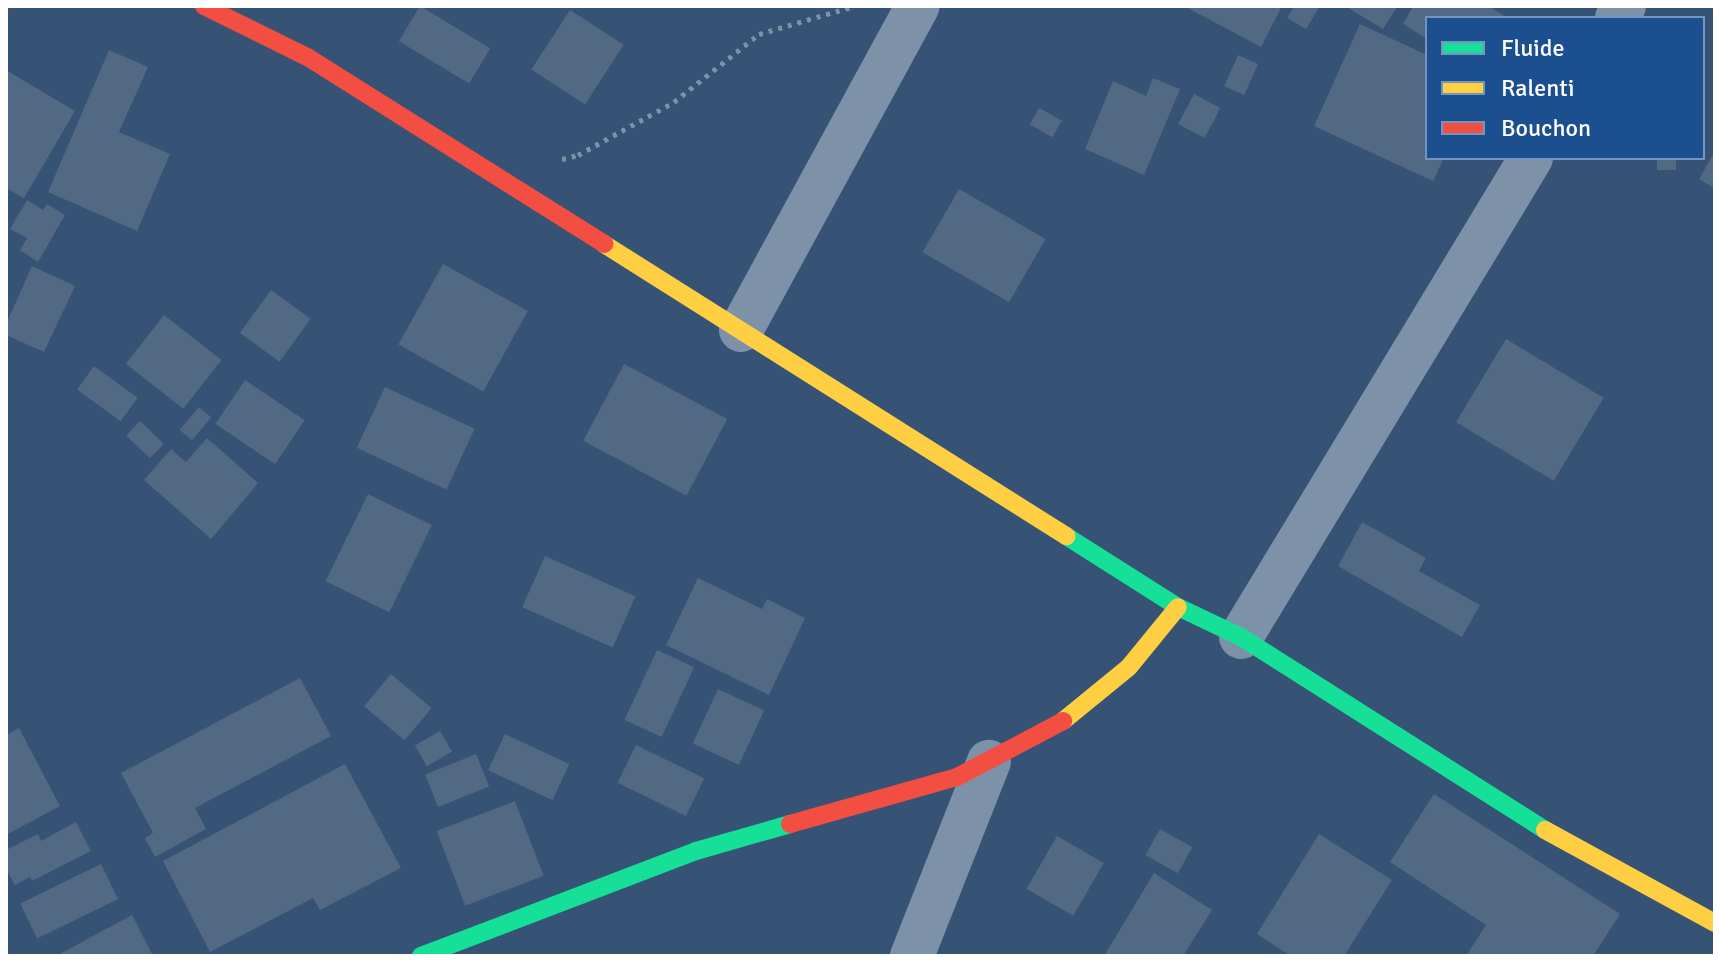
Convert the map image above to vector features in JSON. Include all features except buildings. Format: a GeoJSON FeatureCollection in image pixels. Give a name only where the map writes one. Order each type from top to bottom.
{"type":"FeatureCollection","features":[{"type":"Feature","properties":{"kind":"street"},"geometry":{"type":"LineString","coordinates":[[204,6],[309,58],[1178,607],[1241,637],[1555,836],[1715,923]]}},
{"type":"Feature","properties":{"kind":"street"},"geometry":{"type":"LineString","coordinates":[[741,330],[918,6]]}},
{"type":"Feature","properties":{"kind":"street"},"geometry":{"type":"LineString","coordinates":[[1241,637],[1530,160]]}},
{"type":"Feature","properties":{"kind":"street"},"geometry":{"type":"LineString","coordinates":[[442,952],[696,851],[957,777],[989,762],[1055,728],[1092,698],[1129,667],[1178,607]]}},
{"type":"Feature","properties":{"kind":"street"},"geometry":{"type":"LineString","coordinates":[[912,956],[989,762]]}},
{"type":"Feature","properties":{"kind":"path"},"geometry":{"type":"LineString","coordinates":[[494,175],[578,155],[674,102],[759,34],[855,6]]}},
{"type":"Feature","properties":{"kind":"traffic: fast"},"geometry":{"type":"LineString","coordinates":[[1066,536],[1178,607],[1241,637],[1545,830]]}},
{"type":"Feature","properties":{"kind":"traffic: fast"},"geometry":{"type":"LineString","coordinates":[[421,956],[696,851],[790,824]]}},
{"type":"Feature","properties":{"kind":"traffic: slow"},"geometry":{"type":"LineString","coordinates":[[604,244],[1066,536]]}},
{"type":"Feature","properties":{"kind":"traffic: slow"},"geometry":{"type":"LineString","coordinates":[[1063,721],[1129,667],[1178,607]]}},
{"type":"Feature","properties":{"kind":"traffic: slow"},"geometry":{"type":"LineString","coordinates":[[1545,830],[1715,923]]}},
{"type":"Feature","properties":{"kind":"traffic: jam"},"geometry":{"type":"LineString","coordinates":[[204,6],[309,58],[604,244]]}},
{"type":"Feature","properties":{"kind":"traffic: jam"},"geometry":{"type":"LineString","coordinates":[[790,824],[957,777],[1063,721]]}}]}
